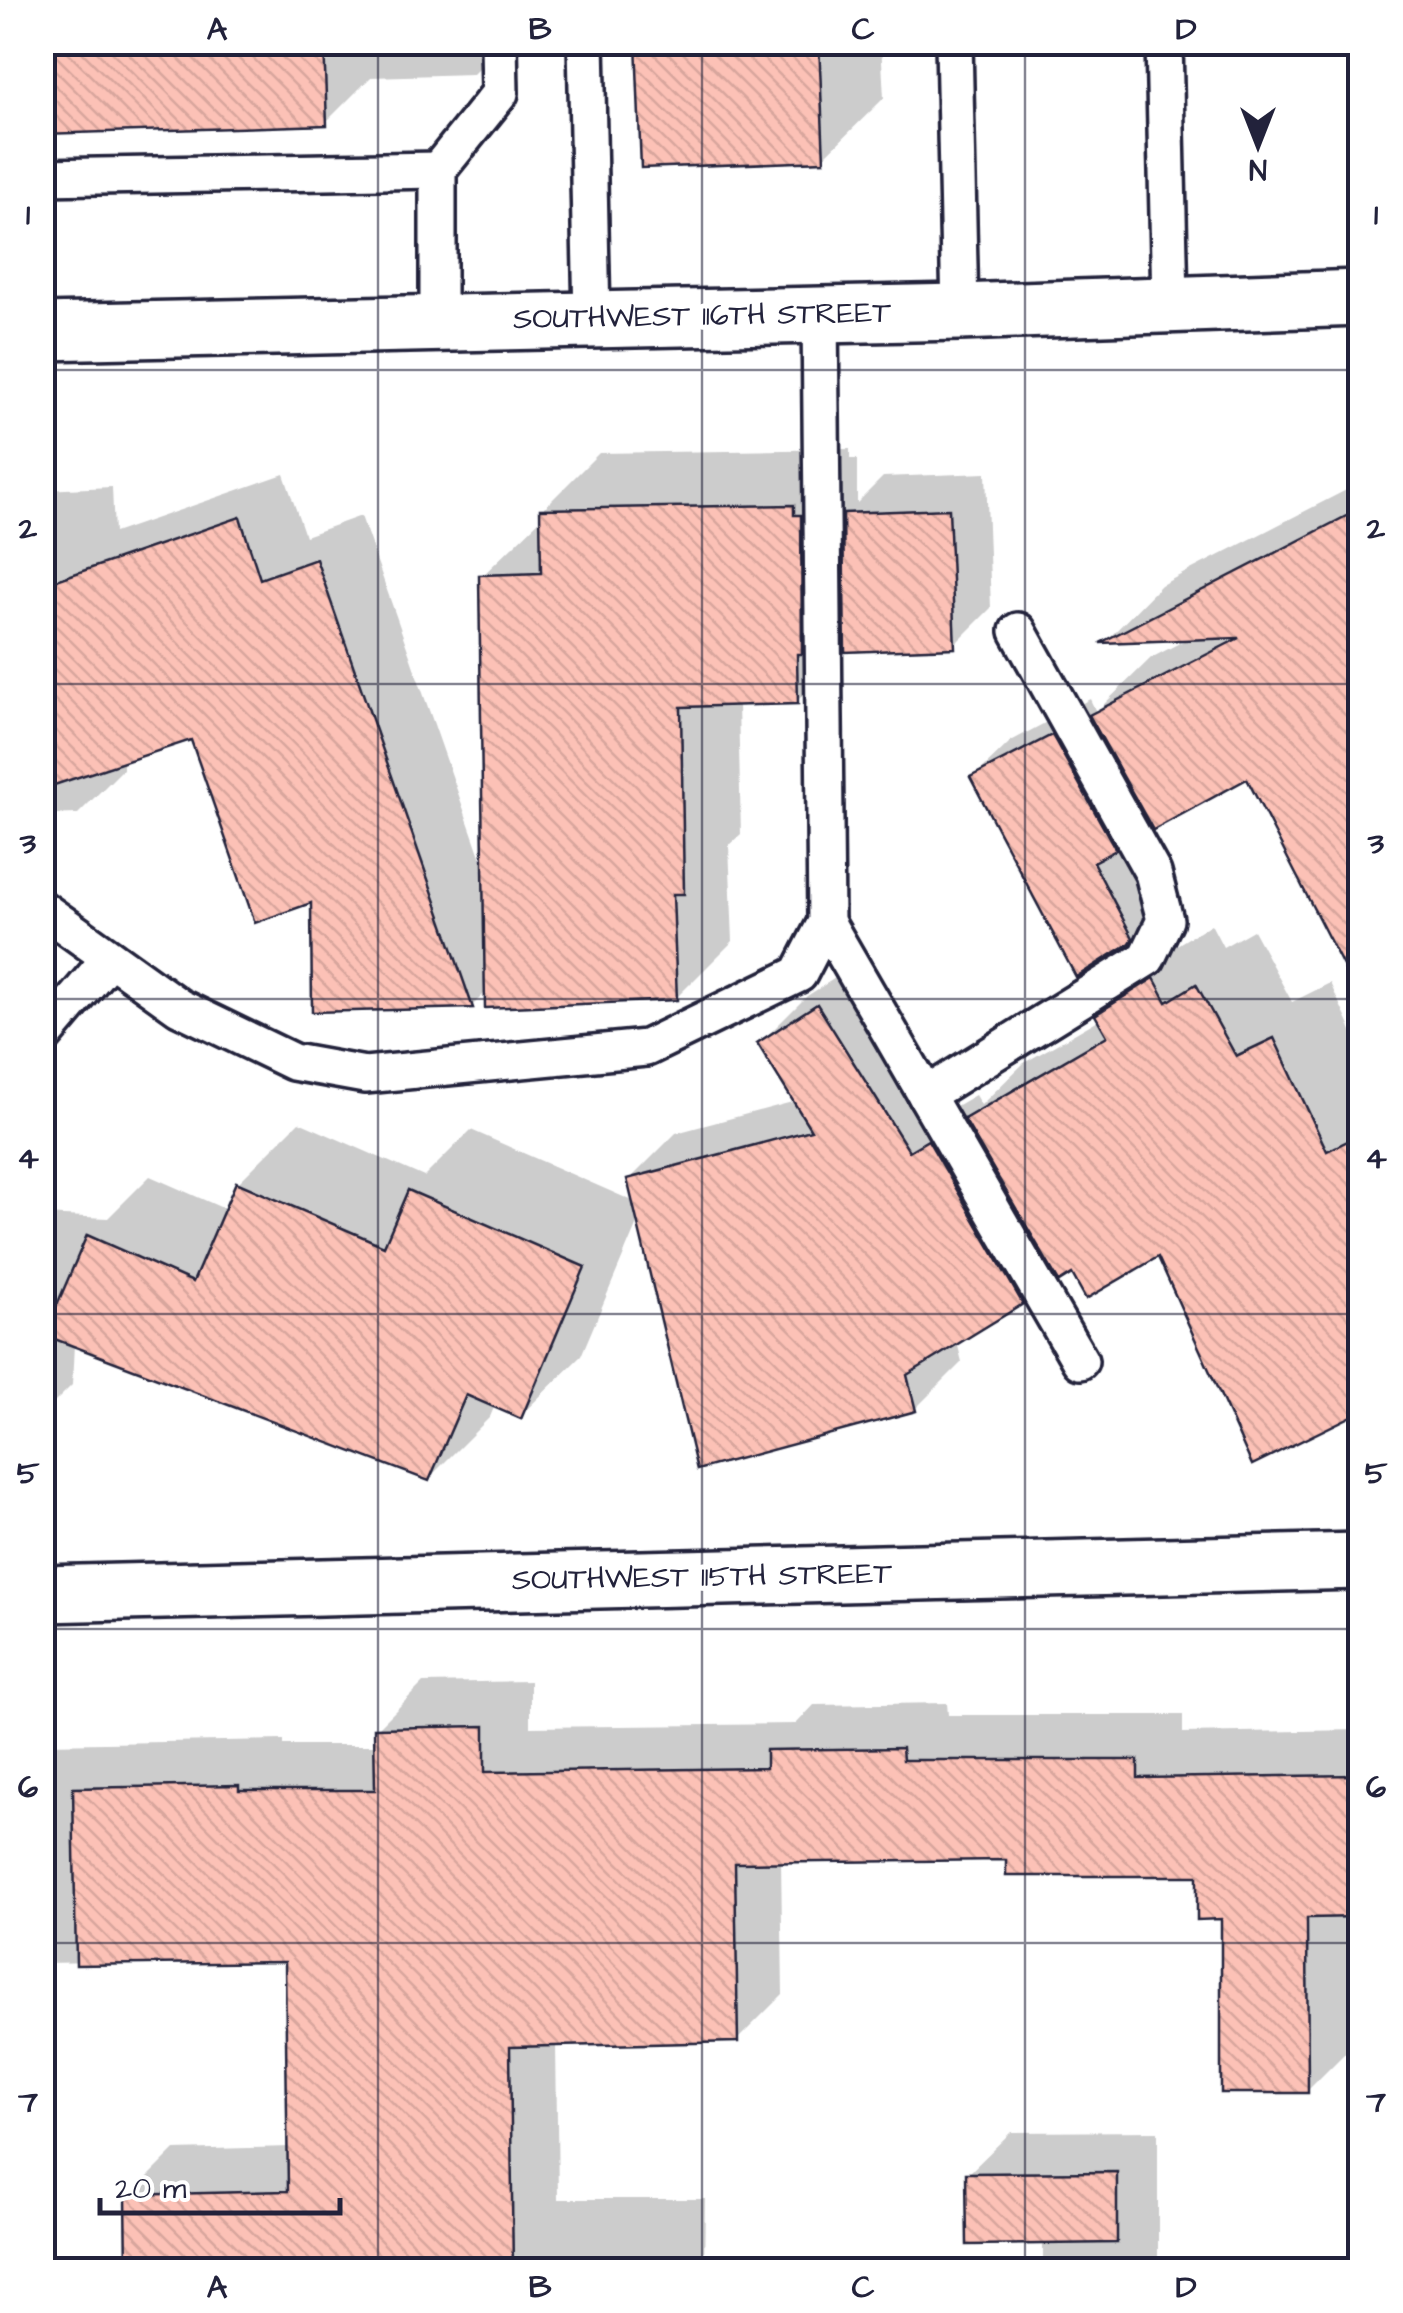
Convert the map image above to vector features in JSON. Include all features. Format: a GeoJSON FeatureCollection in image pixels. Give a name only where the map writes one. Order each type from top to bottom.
{"type":"FeatureCollection","features":[{"type":"Feature","properties":{"kind":"street","name":"SOUTHWEST 116TH STREET"},"geometry":{"type":"LineString","coordinates":[[42,332],[960,312],[1360,298]]}},
{"type":"Feature","properties":{"kind":"street","name":"SOUTHWEST 115TH STREET"},"geometry":{"type":"LineString","coordinates":[[42,1594],[1360,1560]]}},
{"type":"Feature","properties":{"kind":"lane"},"geometry":{"type":"LineString","coordinates":[[438,322],[438,170],[500,93],[500,42]]}},
{"type":"Feature","properties":{"kind":"lane"},"geometry":{"type":"LineString","coordinates":[[586,42],[592,318]]}},
{"type":"Feature","properties":{"kind":"lane"},"geometry":{"type":"LineString","coordinates":[[954,42],[960,312]]}},
{"type":"Feature","properties":{"kind":"lane"},"geometry":{"type":"LineString","coordinates":[[1164,42],[1170,302]]}},
{"type":"Feature","properties":{"kind":"lane"},"geometry":{"type":"LineString","coordinates":[[42,177],[438,170]]}},
{"type":"Feature","properties":{"kind":"lane"},"geometry":{"type":"LineString","coordinates":[[42,909],[179,1007],[293,1062],[365,1075],[646,1048],[799,974],[826,922],[820,313]]}},
{"type":"Feature","properties":{"kind":"lane"},"geometry":{"type":"LineString","coordinates":[[926,1095],[1146,958],[1165,920],[1153,874],[1018,630]]}},
{"type":"Feature","properties":{"kind":"lane"},"geometry":{"type":"LineString","coordinates":[[826,922],[1080,1360]]}},
{"type":"Feature","properties":{"kind":"lane"},"geometry":{"type":"LineString","coordinates":[[42,1038],[110,958]]}},
{"type":"Feature","properties":{"kind":"building"},"geometry":{"type":"Polygon","coordinates":[[[42,42],[324,42],[327,125],[42,134],[42,42]]]}},
{"type":"Feature","properties":{"kind":"building"},"geometry":{"type":"Polygon","coordinates":[[[636,42],[819,42],[824,161],[641,168],[636,42]]]}},
{"type":"Feature","properties":{"kind":"building"},"geometry":{"type":"Polygon","coordinates":[[[794,505],[794,515],[801,515],[802,654],[797,654],[798,704],[681,707],[684,894],[673,894],[677,1000],[485,1008],[479,575],[541,573],[540,509],[794,505]]]}},
{"type":"Feature","properties":{"kind":"building"},"geometry":{"type":"Polygon","coordinates":[[[949,509],[955,648],[845,652],[843,513],[949,509]]]}},
{"type":"Feature","properties":{"kind":"building"},"geometry":{"type":"Polygon","coordinates":[[[1360,509],[1360,999],[1247,779],[1153,830],[1089,715],[1239,638],[1100,643],[1360,509]]]}},
{"type":"Feature","properties":{"kind":"building"},"geometry":{"type":"Polygon","coordinates":[[[240,517],[260,579],[316,559],[473,1008],[312,1012],[311,903],[255,923],[191,740],[42,789],[42,585],[240,517]]]}},
{"type":"Feature","properties":{"kind":"building"},"geometry":{"type":"Polygon","coordinates":[[[1052,735],[1116,850],[1093,862],[1133,938],[1076,977],[970,777],[1052,735]]]}},
{"type":"Feature","properties":{"kind":"building"},"geometry":{"type":"Polygon","coordinates":[[[1154,978],[1167,1002],[1196,984],[1236,1056],[1274,1038],[1327,1151],[1360,1135],[1360,1412],[1252,1465],[1158,1257],[1086,1299],[1072,1274],[1059,1282],[964,1119],[1107,1036],[1095,1015],[1154,978]]]}},
{"type":"Feature","properties":{"kind":"building"},"geometry":{"type":"Polygon","coordinates":[[[817,1004],[909,1151],[928,1140],[1023,1304],[907,1375],[916,1411],[697,1470],[627,1179],[811,1130],[757,1043],[817,1004]]]}},
{"type":"Feature","properties":{"kind":"building"},"geometry":{"type":"Polygon","coordinates":[[[236,1182],[384,1246],[408,1190],[585,1267],[521,1419],[466,1395],[429,1481],[44,1335],[87,1235],[193,1282],[236,1182]]]}},
{"type":"Feature","properties":{"kind":"building"},"geometry":{"type":"Polygon","coordinates":[[[485,1726],[485,1772],[766,1768],[766,1750],[902,1748],[903,1760],[1138,1760],[1138,1778],[1360,1775],[1360,1917],[1307,1918],[1308,2093],[1221,2093],[1221,1919],[1197,1920],[1197,1876],[1006,1876],[1006,1860],[735,1863],[738,2042],[510,2047],[513,2270],[127,2270],[126,2195],[288,2191],[285,1962],[76,1965],[73,1788],[239,1785],[239,1790],[375,1790],[374,1728],[485,1726]]]}},
{"type":"Feature","properties":{"kind":"building"},"geometry":{"type":"Polygon","coordinates":[[[1117,2172],[1117,2243],[967,2245],[966,2173],[1117,2172]]]}}]}
